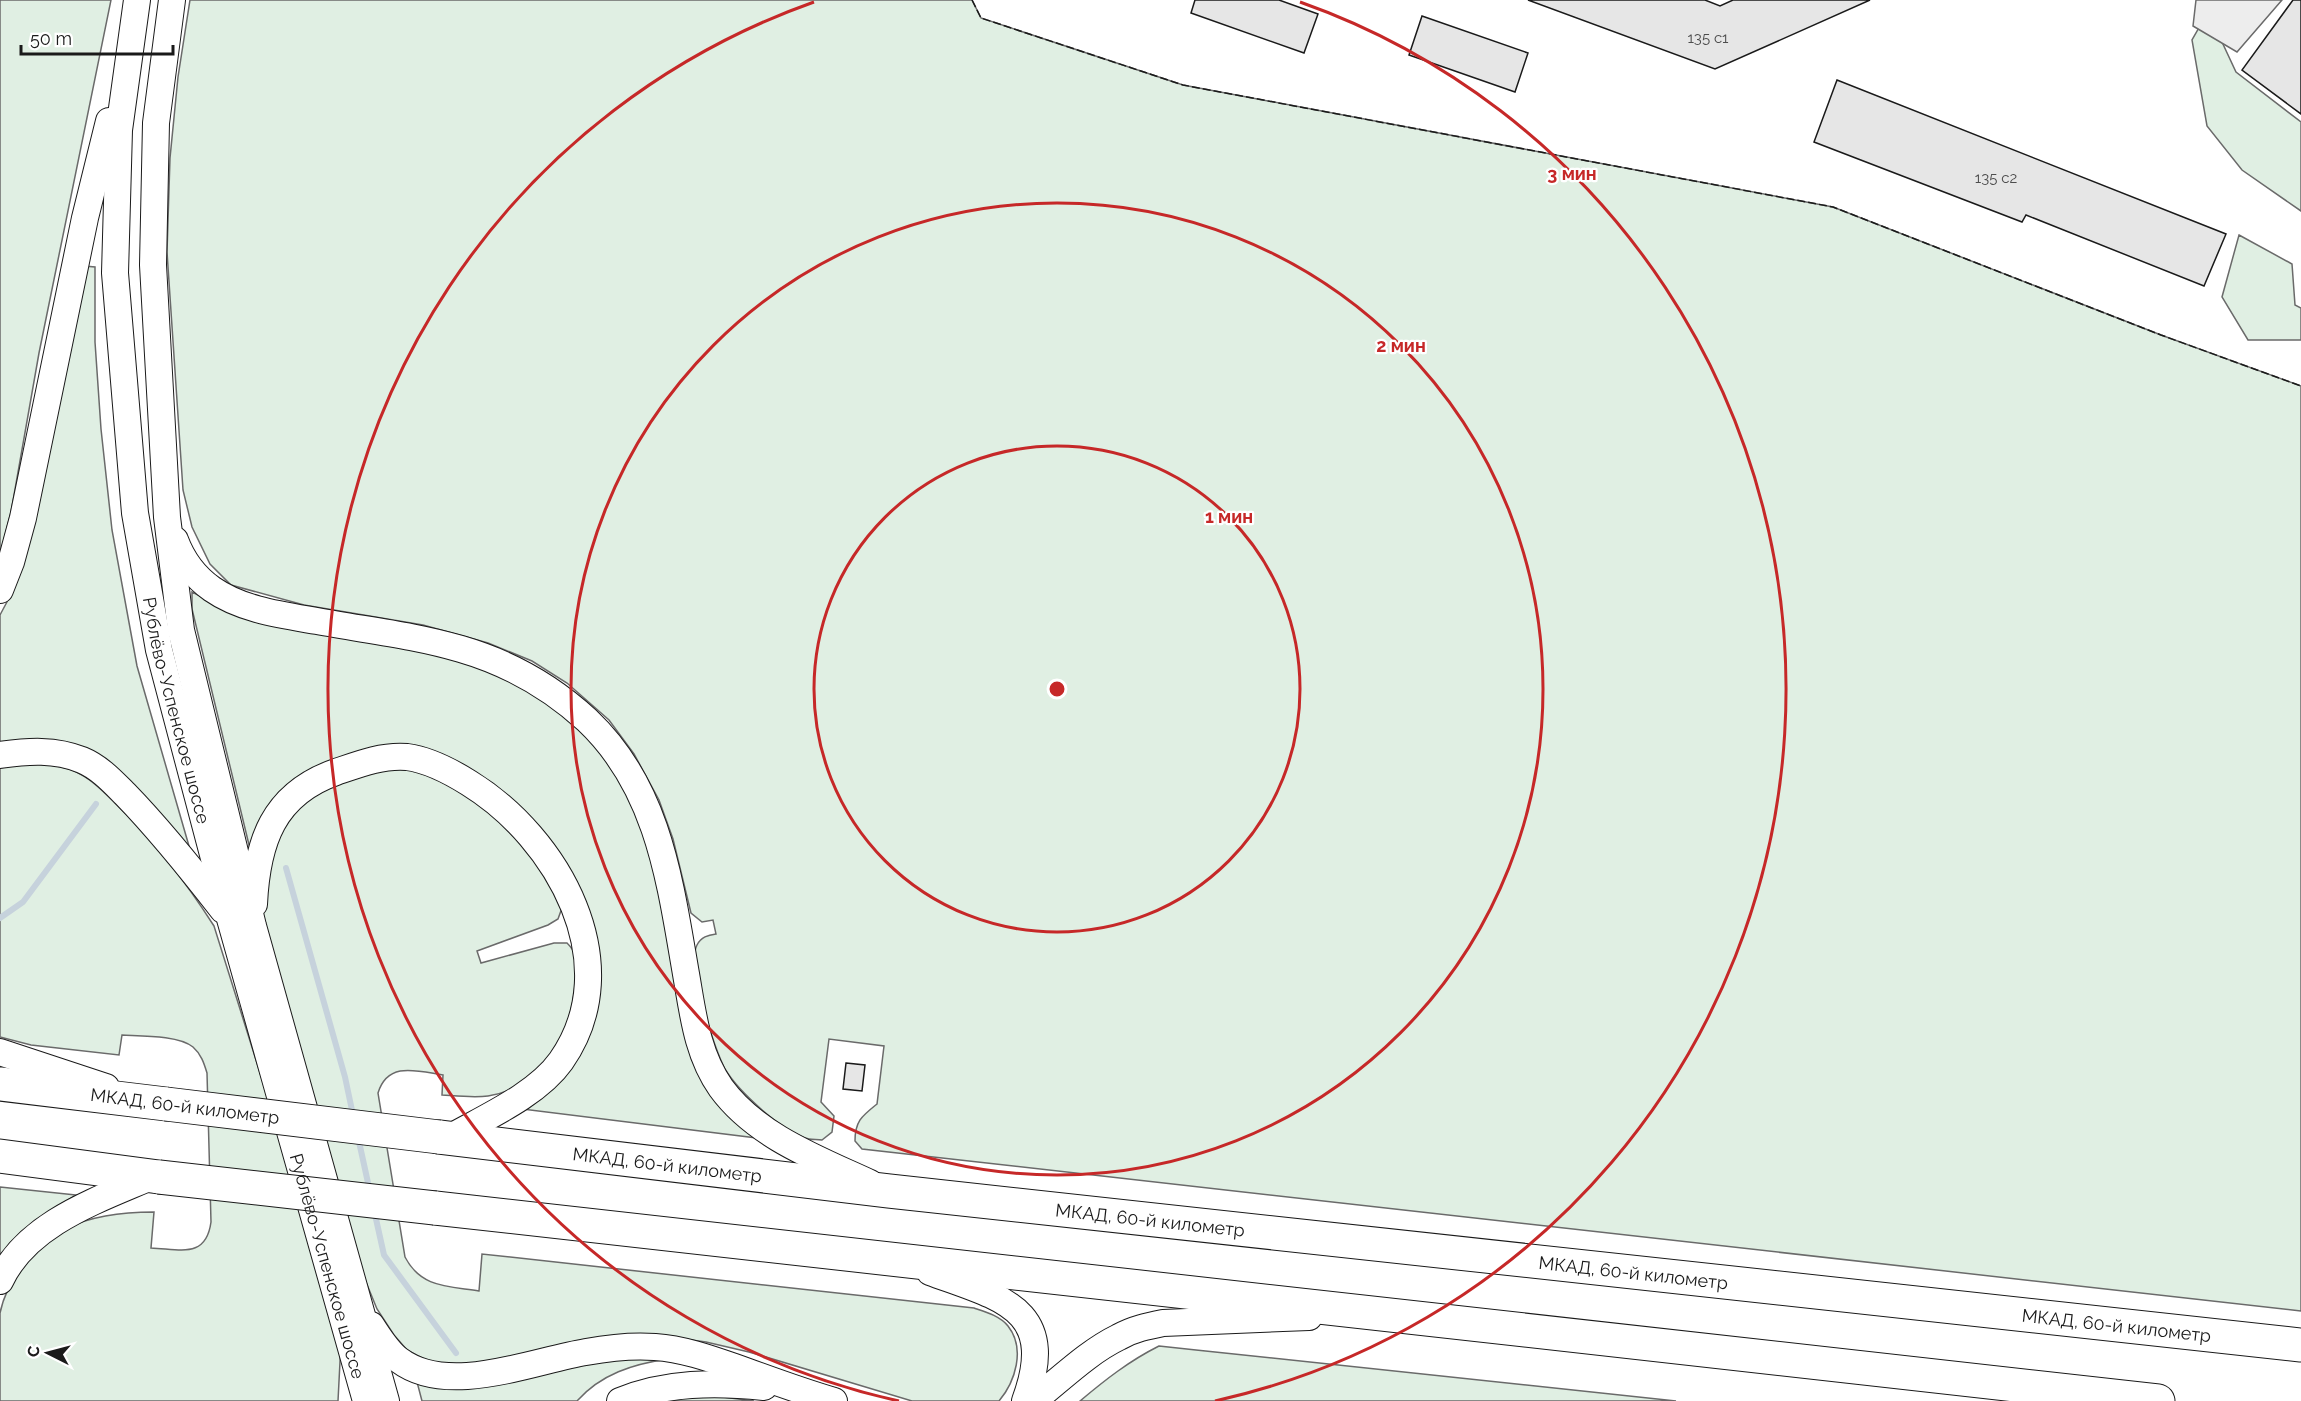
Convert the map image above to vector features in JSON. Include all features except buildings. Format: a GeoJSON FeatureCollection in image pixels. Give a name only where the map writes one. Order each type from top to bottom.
{"type":"FeatureCollection","features":[{"type":"Feature","properties":{"kind":"highway","name":"МКАД, 60-й километр"},"geometry":{"type":"LineString","coordinates":[[0,1084],[889,1191],[2301,1345]]}},
{"type":"Feature","properties":{"kind":"highway"},"geometry":{"type":"LineString","coordinates":[[0,1156],[435,1208],[2158,1401]]}},
{"type":"Feature","properties":{"kind":"main road","name":"Рублёво-Успенское шоссе"},"geometry":{"type":"LineString","coordinates":[[172,0],[156,123],[153,265],[167,517],[181,630],[241,922],[366,1401]]}},
{"type":"Feature","properties":{"kind":"main road","name":"Рублёво-Успенское шоссе"},"geometry":{"type":"LineString","coordinates":[[135,11],[119,130],[115,273],[135,513],[159,650],[363,1313],[386,1401]]}},
{"type":"Feature","properties":{"kind":"main road"},"geometry":{"type":"LineString","coordinates":[[0,590],[11,562],[23,518],[86,218],[135,11]]}},
{"type":"Feature","properties":{"kind":"main road"},"geometry":{"type":"LineString","coordinates":[[167,517],[180,554],[211,588],[230,599],[294,618],[414,638],[460,649],[504,664],[536,680],[565,700],[612,749],[631,777],[648,810],[661,846],[673,896],[696,1033],[706,1062],[722,1088],[759,1124],[800,1151],[889,1191]]}},
{"type":"Feature","properties":{"kind":"main road"},"geometry":{"type":"LineString","coordinates":[[0,755],[45,751],[66,754],[84,761],[105,775],[150,819],[241,922]]}},
{"type":"Feature","properties":{"kind":"main road"},"geometry":{"type":"LineString","coordinates":[[241,922],[261,851],[281,811],[301,788],[322,777],[365,762],[387,757],[407,757],[428,762],[482,791],[508,812],[527,832],[556,870],[571,895],[581,925],[588,982],[584,1011],[574,1040],[559,1064],[539,1084],[444,1138]]}},
{"type":"Feature","properties":{"kind":"main road"},"geometry":{"type":"LineString","coordinates":[[0,1052],[159,1103]]}},
{"type":"Feature","properties":{"kind":"main road"},"geometry":{"type":"LineString","coordinates":[[0,1281],[21,1252],[42,1231],[64,1215],[156,1176]]}},
{"type":"Feature","properties":{"kind":"main road"},"geometry":{"type":"LineString","coordinates":[[902,1261],[990,1294],[1012,1305],[1026,1319],[1033,1337],[1035,1361],[1031,1383],[1024,1401]]}},
{"type":"Feature","properties":{"kind":"main road"},"geometry":{"type":"LineString","coordinates":[[363,1313],[385,1346],[400,1361],[417,1370],[435,1374],[458,1377],[485,1374],[586,1352],[654,1347],[679,1350],[710,1359],[834,1401]]}},
{"type":"Feature","properties":{"kind":"main road"},"geometry":{"type":"LineString","coordinates":[[1033,1401],[1091,1355],[1118,1337],[1140,1328],[1163,1323],[1378,1314]]}},
{"type":"Feature","properties":{"kind":"main road"},"geometry":{"type":"LineString","coordinates":[[347,1401],[351,1345]]}},
{"type":"Feature","properties":{"kind":"main road"},"geometry":{"type":"LineString","coordinates":[[620,1401],[656,1390],[694,1384],[737,1384],[801,1391]]}},
{"type":"Feature","properties":{"kind":"green space"},"geometry":{"type":"Polygon","coordinates":[[[0,0],[111,0],[39,353],[11,512],[0,555],[0,0]]]}},
{"type":"Feature","properties":{"kind":"green space"},"geometry":{"type":"Polygon","coordinates":[[[190,0],[972,0],[981,18],[1183,85],[1833,207],[2161,335],[2301,386],[2301,1311],[862,1149],[855,1141],[856,1128],[863,1116],[877,1104],[884,1046],[829,1039],[821,1102],[834,1116],[832,1132],[822,1140],[809,1139],[787,1129],[750,1099],[731,1078],[720,1059],[703,1007],[695,955],[697,945],[701,940],[716,934],[713,920],[702,922],[691,913],[673,839],[659,800],[634,754],[609,720],[567,683],[532,661],[488,643],[423,625],[304,605],[231,585],[210,564],[192,527],[183,490],[167,252],[170,158],[178,77],[190,0]]]}},
{"type":"Feature","properties":{"kind":"green space"},"geometry":{"type":"Polygon","coordinates":[[[2208,12],[2236,72],[2301,122],[2301,211],[2242,170],[2207,126],[2192,40],[2208,12]]]}},
{"type":"Feature","properties":{"kind":"green space"},"geometry":{"type":"Polygon","coordinates":[[[2239,235],[2292,264],[2295,305],[2301,308],[2301,340],[2248,340],[2222,297],[2239,235]]]}},
{"type":"Feature","properties":{"kind":"green space"},"geometry":{"type":"Polygon","coordinates":[[[84,266],[95,267],[95,342],[101,429],[112,530],[137,666],[191,853],[111,766],[0,743],[0,615],[23,561],[84,266]]]}},
{"type":"Feature","properties":{"kind":"green space"},"geometry":{"type":"Polygon","coordinates":[[[192,592],[226,609],[411,648],[500,674],[533,691],[584,731],[623,783],[651,853],[687,1037],[757,1138],[522,1109],[571,1067],[591,918],[456,763],[318,767],[295,779],[278,793],[264,815],[250,849],[192,609],[192,592]]]}},
{"type":"Feature","properties":{"kind":"green space"},"geometry":{"type":"Polygon","coordinates":[[[20,764],[68,769],[96,785],[157,848],[214,926],[329,1293],[341,1342],[338,1401],[0,1401],[0,1313],[16,1275],[24,1263],[44,1243],[67,1228],[88,1220],[121,1214],[154,1212],[151,1248],[190,1249],[204,1242],[211,1222],[207,1073],[200,1056],[193,1047],[169,1038],[122,1035],[119,1055],[31,1045],[0,1037],[0,768],[20,764]]]}},
{"type":"Feature","properties":{"kind":"green space"},"geometry":{"type":"Polygon","coordinates":[[[394,767],[417,769],[445,781],[490,812],[525,847],[563,905],[558,919],[548,925],[477,951],[481,963],[554,943],[567,943],[574,952],[577,962],[572,1004],[560,1040],[538,1070],[524,1082],[507,1091],[477,1097],[442,1095],[443,1075],[414,1070],[396,1072],[383,1083],[378,1093],[405,1257],[419,1275],[436,1284],[479,1291],[482,1254],[974,1308],[993,1315],[1005,1323],[1016,1345],[1014,1375],[999,1401],[912,1401],[749,1352],[706,1342],[669,1337],[482,1364],[437,1366],[407,1350],[377,1309],[359,1265],[262,924],[264,883],[272,852],[281,830],[294,813],[308,798],[326,787],[346,778],[394,767]]]}},
{"type":"Feature","properties":{"kind":"green space"},"geometry":{"type":"Polygon","coordinates":[[[0,1187],[76,1195],[36,1220],[0,1261],[0,1187]]]}},
{"type":"Feature","properties":{"kind":"green space"},"geometry":{"type":"Polygon","coordinates":[[[1159,1346],[1676,1401],[1080,1401],[1118,1371],[1159,1346]]]}},
{"type":"Feature","properties":{"kind":"green space"},"geometry":{"type":"Polygon","coordinates":[[[620,1356],[668,1359],[630,1367],[607,1377],[577,1401],[422,1401],[417,1382],[620,1356]]]}},
{"type":"Feature","properties":{"kind":"green space"},"geometry":{"type":"Polygon","coordinates":[[[683,1392],[754,1401],[644,1401],[683,1392]]]}},
{"type":"Feature","properties":{"kind":"shaded area"},"geometry":{"type":"Polygon","coordinates":[[[2196,0],[2282,0],[2237,52],[2193,26],[2196,0]]]}},
{"type":"Feature","properties":{"kind":"waterway"},"geometry":{"type":"LineString","coordinates":[[0,918],[23,902],[96,804]]}},
{"type":"Feature","properties":{"kind":"waterway"},"geometry":{"type":"LineString","coordinates":[[286,868],[345,1077],[353,1115]]}},
{"type":"Feature","properties":{"kind":"waterway"},"geometry":{"type":"LineString","coordinates":[[358,1137],[370,1192]]}},
{"type":"Feature","properties":{"kind":"waterway"},"geometry":{"type":"LineString","coordinates":[[374,1210],[384,1255],[456,1353]]}},
{"type":"Feature","properties":{"kind":"fence"},"geometry":{"type":"LineString","coordinates":[[972,0],[981,18],[1183,85],[1833,207],[2161,335],[2301,386]]}}]}
